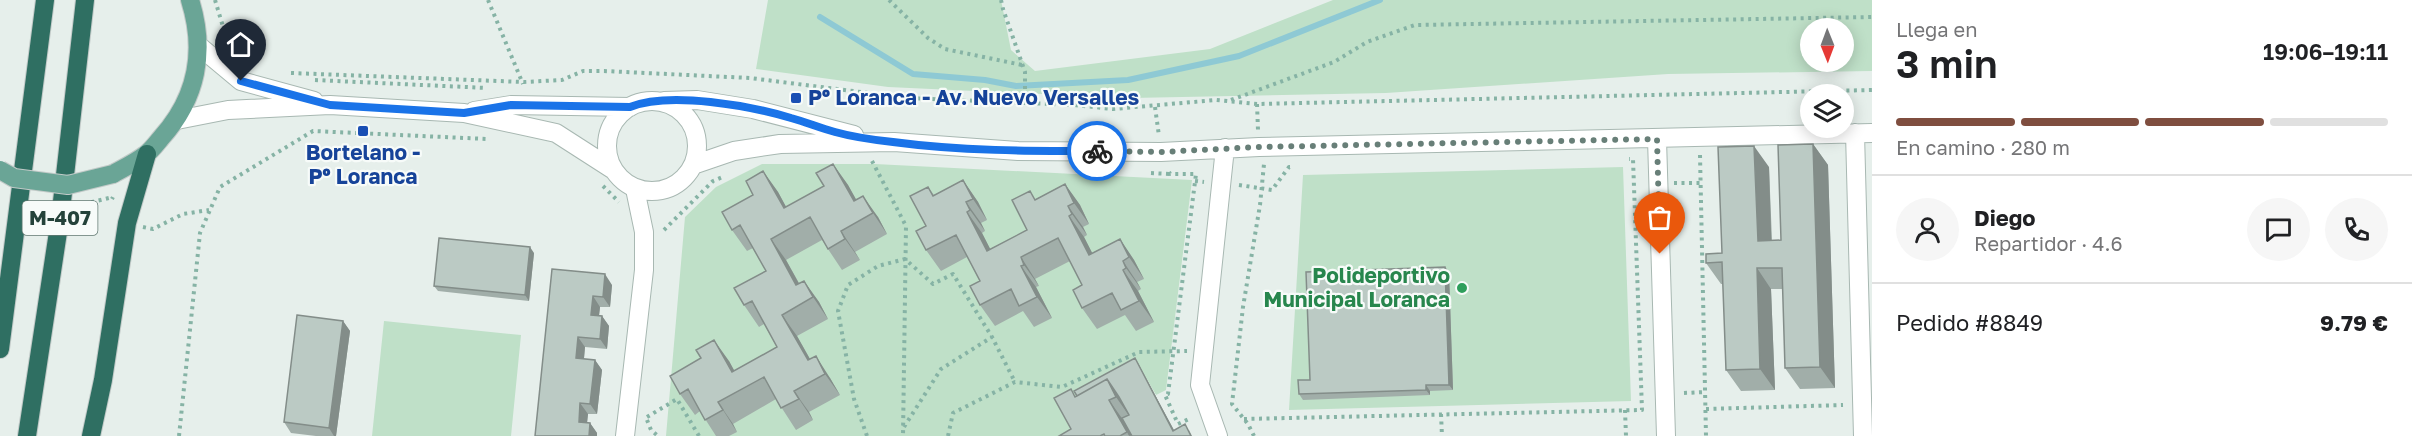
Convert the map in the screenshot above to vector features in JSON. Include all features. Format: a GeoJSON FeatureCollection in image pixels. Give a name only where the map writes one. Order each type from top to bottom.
{"type":"FeatureCollection","features":[{"type":"Feature","properties":{"kind":"highway","name":"M-407"},"geometry":{"type":"LineString","coordinates":[[0,349],[45,0]]}},
{"type":"Feature","properties":{"kind":"highway","name":"M-407"},"geometry":{"type":"LineString","coordinates":[[27,436],[60,219],[85,0]]}},
{"type":"Feature","properties":{"kind":"highway"},"geometry":{"type":"LineString","coordinates":[[91,436],[103,380],[128,223],[147,154]]}},
{"type":"Feature","properties":{"kind":"main road"},"geometry":{"type":"LineString","coordinates":[[0,170],[14,178],[68,185],[113,174],[147,154],[177,120],[193,86],[199,46],[190,0]]}},
{"type":"Feature","properties":{"kind":"street"},"geometry":{"type":"LineString","coordinates":[[199,46],[241,81],[330,105]]}},
{"type":"Feature","properties":{"kind":"street"},"geometry":{"type":"LineString","coordinates":[[612,169],[607,152],[608,137],[618,116],[640,103],[697,100],[753,109],[790,117],[836,132],[894,142]]}},
{"type":"Feature","properties":{"kind":"street"},"geometry":{"type":"LineString","coordinates":[[177,120],[228,110],[330,105],[464,113],[556,133],[612,169],[622,181],[636,189],[661,191],[684,178],[693,165],[697,144],[691,124],[681,112],[671,106],[656,102]]}},
{"type":"Feature","properties":{"kind":"street"},"geometry":{"type":"LineString","coordinates":[[464,113],[511,105],[630,107]]}},
{"type":"Feature","properties":{"kind":"street"},"geometry":{"type":"LineString","coordinates":[[693,165],[734,151],[780,144],[894,142],[1018,151],[1161,152],[1259,147],[1863,133],[1863,436]]}},
{"type":"Feature","properties":{"kind":"street"},"geometry":{"type":"LineString","coordinates":[[1657,139],[1665,436]]}},
{"type":"Feature","properties":{"kind":"street"},"geometry":{"type":"LineString","coordinates":[[1218,436],[1200,385],[1225,148]]}},
{"type":"Feature","properties":{"kind":"street"},"geometry":{"type":"LineString","coordinates":[[625,436],[644,270],[644,232],[636,189]]}},
{"type":"Feature","properties":{"kind":"path"},"geometry":{"type":"LineString","coordinates":[[208,0],[212,11]]}},
{"type":"Feature","properties":{"kind":"path"},"geometry":{"type":"LineString","coordinates":[[215,0],[224,30],[234,48],[243,56]]}},
{"type":"Feature","properties":{"kind":"path"},"geometry":{"type":"LineString","coordinates":[[488,0],[524,82]]}},
{"type":"Feature","properties":{"kind":"path"},"geometry":{"type":"LineString","coordinates":[[889,0],[928,38],[945,49],[1022,64]]}},
{"type":"Feature","properties":{"kind":"path"},"geometry":{"type":"LineString","coordinates":[[1001,0],[1025,72],[1025,104]]}},
{"type":"Feature","properties":{"kind":"path"},"geometry":{"type":"LineString","coordinates":[[1228,101],[1334,62],[1367,42],[1415,25],[1872,17]]}},
{"type":"Feature","properties":{"kind":"path"},"geometry":{"type":"LineString","coordinates":[[289,73],[524,82],[562,80],[583,72],[692,75],[750,78],[908,98],[1074,105],[1113,109],[1228,101],[1257,104],[1872,90]]}},
{"type":"Feature","properties":{"kind":"path"},"geometry":{"type":"LineString","coordinates":[[311,80],[497,88]]}},
{"type":"Feature","properties":{"kind":"path"},"geometry":{"type":"LineString","coordinates":[[524,82],[520,90],[531,89]]}},
{"type":"Feature","properties":{"kind":"path"},"geometry":{"type":"LineString","coordinates":[[1254,436],[1232,404],[1243,307],[1264,165],[1259,147],[1257,104]]}},
{"type":"Feature","properties":{"kind":"path"},"geometry":{"type":"LineString","coordinates":[[1155,107],[1161,152],[1170,174]]}},
{"type":"Feature","properties":{"kind":"path"},"geometry":{"type":"LineString","coordinates":[[179,436],[200,232],[220,187],[313,131],[489,139]]}},
{"type":"Feature","properties":{"kind":"path"},"geometry":{"type":"LineString","coordinates":[[1700,152],[1706,436]]}},
{"type":"Feature","properties":{"kind":"path"},"geometry":{"type":"LineString","coordinates":[[1244,419],[1642,410],[1633,159],[1621,159]]}},
{"type":"Feature","properties":{"kind":"path"},"geometry":{"type":"LineString","coordinates":[[861,161],[884,162]]}},
{"type":"Feature","properties":{"kind":"path"},"geometry":{"type":"LineString","coordinates":[[872,161],[906,226],[903,436]]}},
{"type":"Feature","properties":{"kind":"path"},"geometry":{"type":"LineString","coordinates":[[1247,186],[1272,190],[1289,167],[1301,167]]}},
{"type":"Feature","properties":{"kind":"path"},"geometry":{"type":"LineString","coordinates":[[664,239],[664,229],[679,214],[713,182],[733,172]]}},
{"type":"Feature","properties":{"kind":"path"},"geometry":{"type":"LineString","coordinates":[[1146,173],[1196,174],[1168,394],[1165,395],[1178,424],[1192,417],[1197,427]]}},
{"type":"Feature","properties":{"kind":"path"},"geometry":{"type":"LineString","coordinates":[[596,178],[620,204]]}},
{"type":"Feature","properties":{"kind":"path"},"geometry":{"type":"LineString","coordinates":[[84,204],[113,197],[111,207]]}},
{"type":"Feature","properties":{"kind":"path"},"geometry":{"type":"LineString","coordinates":[[128,223],[153,229],[183,214],[210,210]]}},
{"type":"Feature","properties":{"kind":"path"},"geometry":{"type":"LineString","coordinates":[[905,259],[933,284],[953,274],[993,337],[1015,382]]}},
{"type":"Feature","properties":{"kind":"path"},"geometry":{"type":"LineString","coordinates":[[867,436],[854,399],[838,310],[848,285],[879,266],[905,259]]}},
{"type":"Feature","properties":{"kind":"path"},"geometry":{"type":"LineString","coordinates":[[903,428],[942,369],[993,337]]}},
{"type":"Feature","properties":{"kind":"path"},"geometry":{"type":"LineString","coordinates":[[948,436],[953,413],[1015,382],[1062,387],[1139,352],[1202,352]]}},
{"type":"Feature","properties":{"kind":"path"},"geometry":{"type":"LineString","coordinates":[[646,417],[677,399],[699,436]]}},
{"type":"Feature","properties":{"kind":"path"},"geometry":{"type":"LineString","coordinates":[[1706,409],[1862,405]]}},
{"type":"Feature","properties":{"kind":"path"},"geometry":{"type":"LineString","coordinates":[[647,406],[646,417],[651,436]]}},
{"type":"Feature","properties":{"kind":"path"},"geometry":{"type":"LineString","coordinates":[[1625,410],[1626,436]]}},
{"type":"Feature","properties":{"kind":"path"},"geometry":{"type":"LineString","coordinates":[[1441,414],[1442,436]]}},
{"type":"Feature","properties":{"kind":"path"},"geometry":{"type":"LineString","coordinates":[[651,430],[658,436]]}},
{"type":"Feature","properties":{"kind":"green space"},"geometry":{"type":"Polygon","coordinates":[[[768,0],[1001,0],[1011,50],[1035,71],[1210,49],[1333,0],[1872,0],[1872,71],[1854,71],[1854,18],[1800,18],[1800,72],[1804,72],[1668,74],[1386,93],[1131,98],[888,87],[756,69],[768,0]]]}},
{"type":"Feature","properties":{"kind":"green space"},"geometry":{"type":"Polygon","coordinates":[[[762,164],[875,164],[1192,180],[1166,390],[1156,395],[1138,364],[1079,436],[666,436],[685,217],[716,187],[762,164]]]}},
{"type":"Feature","properties":{"kind":"green space","name":"Polideportivo Municipal Loranca"},"geometry":{"type":"Polygon","coordinates":[[[1623,167],[1631,401],[1289,410],[1303,175],[1623,167]]]}},
{"type":"Feature","properties":{"kind":"green space"},"geometry":{"type":"Polygon","coordinates":[[[384,321],[521,335],[511,436],[372,436],[384,321]]]}},
{"type":"Feature","properties":{"kind":"building"},"geometry":{"type":"Polygon","coordinates":[[[1813,144],[1820,367],[1785,368],[1782,268],[1757,268],[1760,369],[1726,370],[1722,262],[1706,263],[1706,254],[1722,253],[1718,147],[1754,146],[1758,241],[1781,240],[1778,145],[1813,144]]]}},
{"type":"Feature","properties":{"kind":"building"},"geometry":{"type":"Polygon","coordinates":[[[833,164],[854,201],[863,196],[873,213],[841,231],[845,239],[828,249],[810,217],[771,239],[796,285],[804,281],[813,297],[782,315],[808,360],[816,356],[825,374],[794,391],[799,399],[781,408],[764,377],[718,402],[723,410],[705,420],[688,389],[680,394],[670,376],[701,358],[696,350],[714,340],[732,372],[777,347],[752,301],[744,305],[734,288],[766,271],[740,225],[732,230],[722,212],[753,195],[746,181],[763,171],[784,208],[824,186],[816,173],[833,164]]]}},
{"type":"Feature","properties":{"kind":"building"},"geometry":{"type":"Polygon","coordinates":[[[963,180],[973,199],[966,202],[970,210],[967,212],[987,251],[1027,230],[1012,200],[1030,191],[1035,200],[1065,184],[1074,203],[1068,206],[1072,214],[1069,216],[1089,255],[1120,239],[1129,257],[1123,261],[1126,268],[1123,270],[1139,301],[1121,310],[1112,293],[1082,308],[1073,290],[1082,285],[1058,238],[1021,257],[1024,265],[1021,266],[1037,297],[1019,306],[1011,289],[980,305],[970,286],[980,281],[956,235],[926,250],[916,231],[926,226],[910,196],[928,187],[933,196],[963,180]]]}},
{"type":"Feature","properties":{"kind":"building"},"geometry":{"type":"Polygon","coordinates":[[[439,238],[530,247],[525,295],[434,286],[439,238]]]}},
{"type":"Feature","properties":{"kind":"building"},"geometry":{"type":"Polygon","coordinates":[[[1445,267],[1449,385],[1426,385],[1426,390],[1299,394],[1298,380],[1310,380],[1306,272],[1445,267]]]}},
{"type":"Feature","properties":{"kind":"building"},"geometry":{"type":"Polygon","coordinates":[[[552,269],[605,274],[603,297],[593,296],[591,315],[602,316],[600,339],[578,337],[576,358],[595,360],[590,404],[580,403],[579,422],[590,423],[589,436],[535,436],[552,269]]]}},
{"type":"Feature","properties":{"kind":"building"},"geometry":{"type":"Polygon","coordinates":[[[297,315],[343,321],[329,428],[284,422],[297,315]]]}},
{"type":"Feature","properties":{"kind":"building"},"geometry":{"type":"Polygon","coordinates":[[[1135,358],[1173,431],[1185,424],[1191,436],[1132,436],[1122,418],[1129,415],[1107,379],[1077,396],[1074,391],[1135,358]]]}},
{"type":"Feature","properties":{"kind":"building"},"geometry":{"type":"Polygon","coordinates":[[[1107,379],[1116,397],[1109,400],[1127,432],[1120,436],[1105,436],[1104,434],[1100,436],[1059,436],[1071,429],[1054,398],[1071,389],[1075,397],[1107,379]]]}},
{"type":"Feature","properties":{"kind":"waterway"},"geometry":{"type":"LineString","coordinates":[[820,17],[913,74],[985,80],[1016,86],[1128,80],[1239,56],[1380,0]]}},
{"type":"Feature","properties":{"kind":"way so far"},"geometry":{"type":"LineString","coordinates":[[1097,151],[1161,152],[1259,147],[1657,139],[1660,254]]}},
{"type":"Feature","properties":{"kind":"place","name":"Pº Loranca - Av. Nuevo Versalles"},"geometry":{"type":"Point","coordinates":[796,98]}},
{"type":"Feature","properties":{"kind":"place","name":"Bortelano - Pº Loranca"},"geometry":{"type":"Point","coordinates":[363,131]}},
{"type":"Feature","properties":{"kind":"place","name":"Polideportivo Municipal Loranca"},"geometry":{"type":"Point","coordinates":[1462,288]}},
{"type":"Feature","properties":{"kind":"route"},"geometry":{"type":"LineString","coordinates":[[241,81],[330,105],[464,113],[511,105],[630,107],[640,103],[697,100],[753,109],[790,117],[836,132],[894,142],[1018,151],[1097,151]]}}]}
